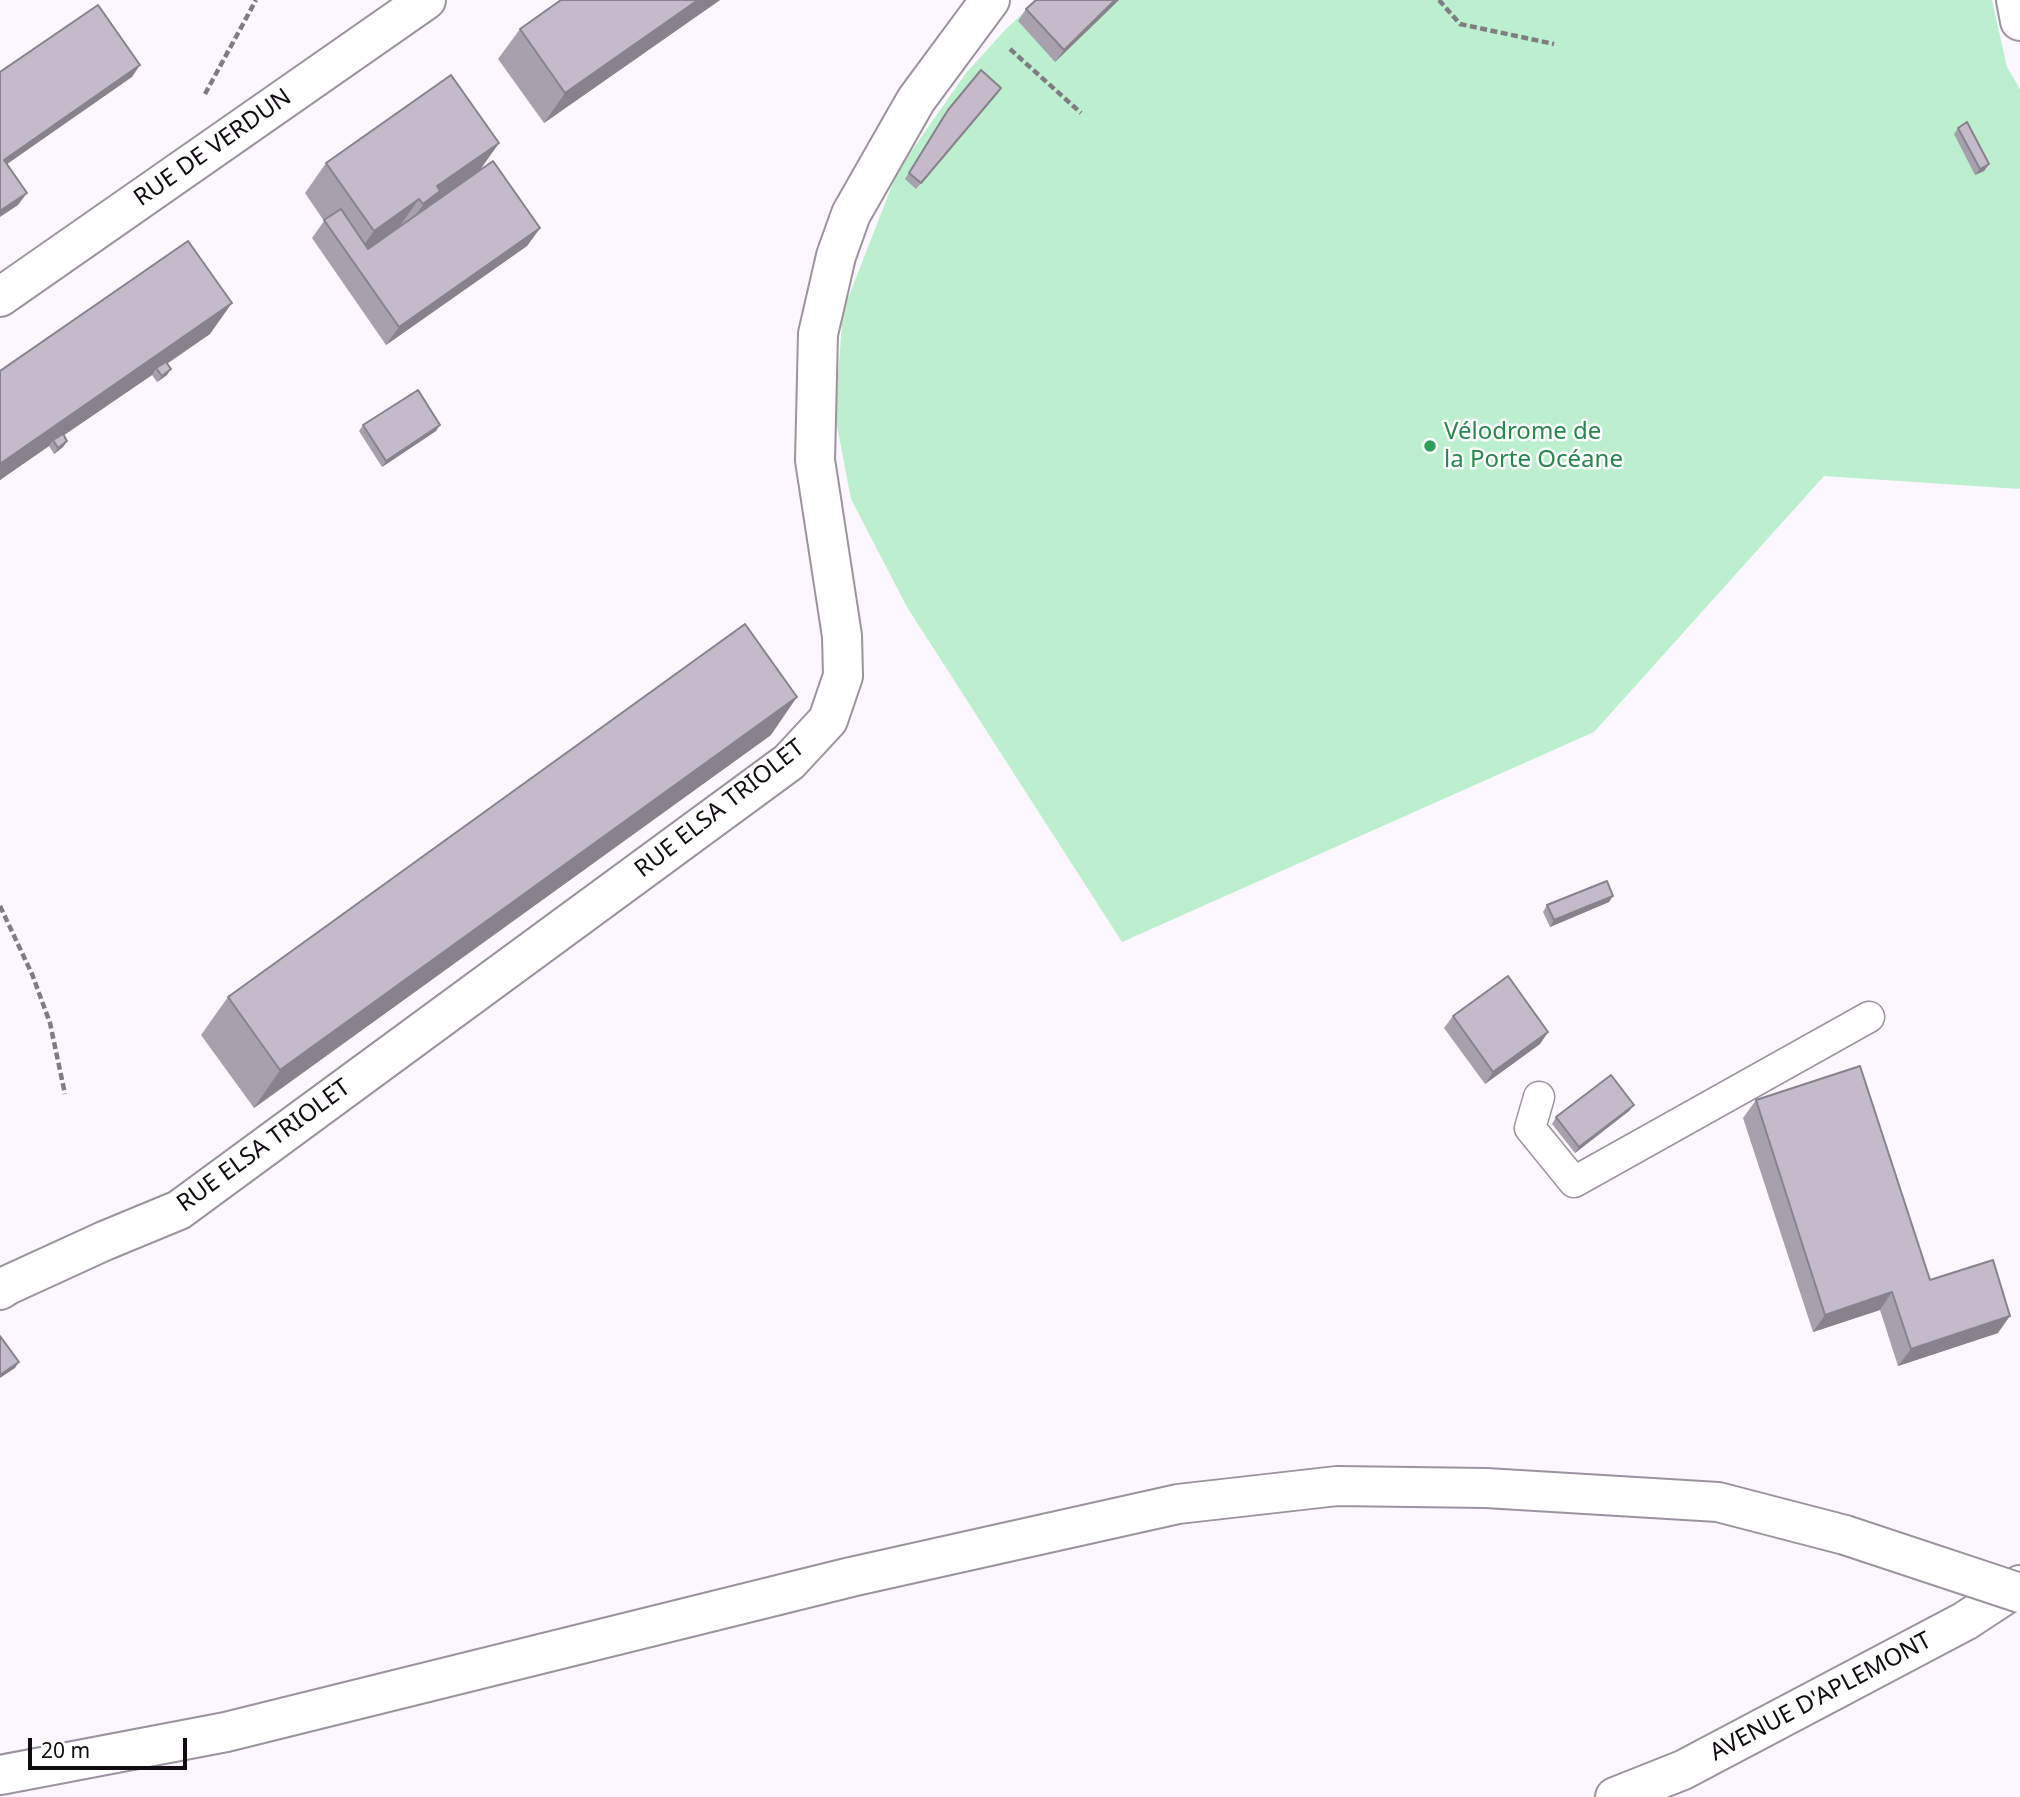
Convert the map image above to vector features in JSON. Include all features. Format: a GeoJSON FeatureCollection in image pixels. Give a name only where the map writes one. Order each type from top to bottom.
{"type":"FeatureCollection","features":[{"type":"Feature","properties":{"kind":"street","name":"RUE DE VERDUN"},"geometry":{"type":"LineString","coordinates":[[0,297],[426,0]]}},
{"type":"Feature","properties":{"kind":"street"},"geometry":{"type":"LineString","coordinates":[[2016,0],[2020,20]]}},
{"type":"Feature","properties":{"kind":"street","name":"RUE ELSA TRIOLET"},"geometry":{"type":"LineString","coordinates":[[0,1290],[104,1241],[179,1210],[789,762],[828,720],[843,676],[842,636],[815,460],[818,334],[836,256],[851,214],[916,100],[983,9]]}},
{"type":"Feature","properties":{"kind":"street"},"geometry":{"type":"LineString","coordinates":[[0,1775],[226,1732],[851,1577],[1178,1504],[1337,1486],[1486,1488],[1718,1502],[1845,1535],[2020,1593]]}},
{"type":"Feature","properties":{"kind":"street","name":"AVENUE D'APLEMONT"},"geometry":{"type":"LineString","coordinates":[[1615,1797],[1695,1763],[1965,1621],[2020,1585]]}},
{"type":"Feature","properties":{"kind":"lane"},"geometry":{"type":"LineString","coordinates":[[1539,1097],[1530,1128],[1574,1182],[1869,1017]]}},
{"type":"Feature","properties":{"kind":"path"},"geometry":{"type":"LineString","coordinates":[[1439,0],[1460,24],[1554,44]]}},
{"type":"Feature","properties":{"kind":"path"},"geometry":{"type":"LineString","coordinates":[[983,9],[1081,113]]}},
{"type":"Feature","properties":{"kind":"path"},"geometry":{"type":"LineString","coordinates":[[0,906],[33,974],[50,1023],[65,1094]]}},
{"type":"Feature","properties":{"kind":"green space","name":"Vélodrome de la Porte Océane"},"geometry":{"type":"Polygon","coordinates":[[[1037,0],[1992,0],[2007,67],[2020,89],[2020,489],[1824,476],[1594,732],[1122,942],[907,607],[851,499],[835,415],[843,311],[898,170],[966,73],[1037,0]]]}},
{"type":"Feature","properties":{"kind":"building"},"geometry":{"type":"Polygon","coordinates":[[[561,0],[698,0],[565,93],[520,29],[561,0]]]}},
{"type":"Feature","properties":{"kind":"building"},"geometry":{"type":"Polygon","coordinates":[[[1036,0],[1115,0],[1064,50],[1026,9],[1036,0]]]}},
{"type":"Feature","properties":{"kind":"building"},"geometry":{"type":"Polygon","coordinates":[[[98,5],[140,65],[4,160],[27,193],[0,211],[0,72],[98,5]]]}},
{"type":"Feature","properties":{"kind":"building"},"geometry":{"type":"Polygon","coordinates":[[[981,70],[1001,88],[921,183],[909,173],[948,110],[981,70]]]}},
{"type":"Feature","properties":{"kind":"building"},"geometry":{"type":"Polygon","coordinates":[[[451,75],[499,143],[437,186],[440,191],[423,204],[419,199],[374,231],[326,163],[451,75]]]}},
{"type":"Feature","properties":{"kind":"building"},"geometry":{"type":"Polygon","coordinates":[[[1967,122],[1989,164],[1980,169],[1958,128],[1967,122]]]}},
{"type":"Feature","properties":{"kind":"building"},"geometry":{"type":"Polygon","coordinates":[[[493,161],[540,228],[399,327],[324,220],[341,209],[368,249],[493,161]]]}},
{"type":"Feature","properties":{"kind":"building"},"geometry":{"type":"Polygon","coordinates":[[[188,241],[232,303],[0,464],[0,371],[188,241]]]}},
{"type":"Feature","properties":{"kind":"building"},"geometry":{"type":"Polygon","coordinates":[[[166,362],[171,369],[162,376],[156,368],[166,362]]]}},
{"type":"Feature","properties":{"kind":"building"},"geometry":{"type":"Polygon","coordinates":[[[418,390],[440,425],[386,461],[363,425],[418,390]]]}},
{"type":"Feature","properties":{"kind":"building"},"geometry":{"type":"Polygon","coordinates":[[[63,434],[67,441],[58,448],[53,440],[63,434]]]}},
{"type":"Feature","properties":{"kind":"building"},"geometry":{"type":"Polygon","coordinates":[[[745,624],[797,697],[280,1070],[228,997],[745,624]]]}},
{"type":"Feature","properties":{"kind":"building"},"geometry":{"type":"Polygon","coordinates":[[[1607,881],[1613,896],[1554,920],[1547,905],[1607,881]]]}},
{"type":"Feature","properties":{"kind":"building"},"geometry":{"type":"Polygon","coordinates":[[[1508,976],[1548,1032],[1493,1072],[1453,1016],[1508,976]]]}},
{"type":"Feature","properties":{"kind":"building"},"geometry":{"type":"Polygon","coordinates":[[[1860,1066],[1930,1280],[1993,1260],[2010,1316],[1911,1349],[1892,1292],[1825,1315],[1756,1100],[1860,1066]]]}},
{"type":"Feature","properties":{"kind":"building"},"geometry":{"type":"Polygon","coordinates":[[[1611,1075],[1634,1105],[1579,1147],[1556,1117],[1611,1075]]]}},
{"type":"Feature","properties":{"kind":"building"},"geometry":{"type":"Polygon","coordinates":[[[0,1336],[19,1362],[0,1375],[0,1336]]]}},
{"type":"Feature","properties":{"kind":"place","name":"Vélodrome de la Porte Océane"},"geometry":{"type":"Point","coordinates":[1430,446]}}]}
